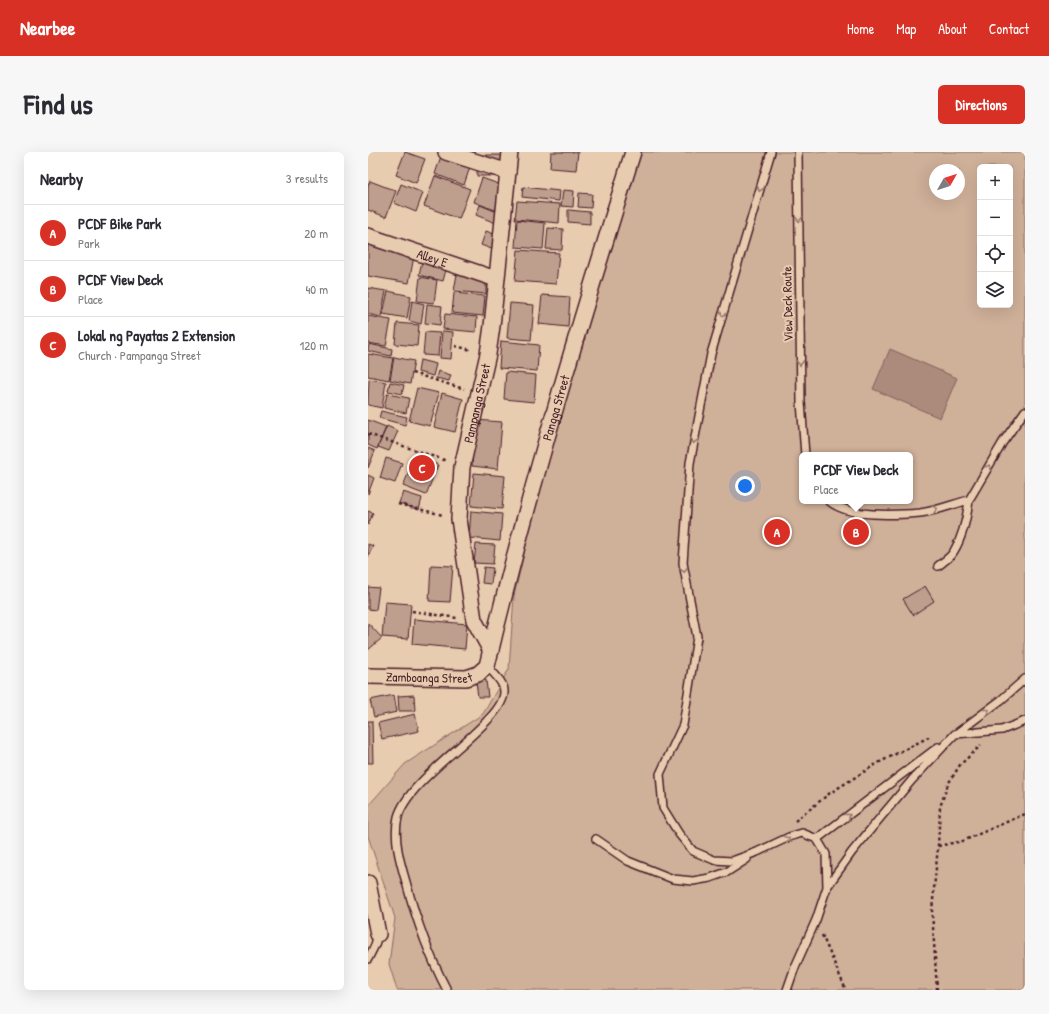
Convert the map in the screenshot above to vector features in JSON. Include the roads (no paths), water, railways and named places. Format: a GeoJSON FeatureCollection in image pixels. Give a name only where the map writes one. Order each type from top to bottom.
{"type":"FeatureCollection","features":[{"type":"Feature","properties":{"kind":"street"},"geometry":{"type":"LineString","coordinates":[[446,152],[508,172]]}},
{"type":"Feature","properties":{"kind":"street","name":"Pampanga Street"},"geometry":{"type":"LineString","coordinates":[[491,651],[474,620],[459,519],[462,467],[488,354],[510,152]]}},
{"type":"Feature","properties":{"kind":"street","name":"Pangga Street"},"geometry":{"type":"LineString","coordinates":[[487,666],[548,432],[633,152]]}},
{"type":"Feature","properties":{"kind":"street","name":"Alley E"},"geometry":{"type":"LineString","coordinates":[[368,236],[496,279]]}},
{"type":"Feature","properties":{"kind":"street","name":"Zamboanga Street"},"geometry":{"type":"LineString","coordinates":[[368,676],[466,678],[478,674],[487,666]]}},
{"type":"Feature","properties":{"kind":"street"},"geometry":{"type":"LineString","coordinates":[[368,883],[378,934]]}},
{"type":"Feature","properties":{"kind":"lane"},"geometry":{"type":"LineString","coordinates":[[771,152],[711,354],[690,463],[683,563],[697,637],[683,725],[660,774],[663,808],[679,834],[693,851],[714,860],[732,861],[802,833],[817,839],[826,854],[827,887]]}},
{"type":"Feature","properties":{"kind":"lane","name":"View Deck Route"},"geometry":{"type":"LineString","coordinates":[[798,152],[800,394],[805,452]]}},
{"type":"Feature","properties":{"kind":"lane"},"geometry":{"type":"LineString","coordinates":[[938,566],[953,552],[956,547],[967,515],[969,500],[1003,442],[1025,411]]}},
{"type":"Feature","properties":{"kind":"lane"},"geometry":{"type":"LineString","coordinates":[[835,504],[848,511],[878,514],[921,513],[969,500]]}},
{"type":"Feature","properties":{"kind":"lane"},"geometry":{"type":"LineString","coordinates":[[447,990],[439,975],[415,915],[400,862],[396,837],[398,816],[405,801],[416,787],[480,727],[499,706],[504,696],[504,689],[502,683],[487,666]]}},
{"type":"Feature","properties":{"kind":"lane"},"geometry":{"type":"LineString","coordinates":[[817,839],[1002,700],[1025,679]]}},
{"type":"Feature","properties":{"kind":"lane"},"geometry":{"type":"LineString","coordinates":[[787,990],[795,967],[816,920],[827,887],[852,852],[912,780],[955,734],[1002,730],[1025,721]]}},
{"type":"Feature","properties":{"kind":"lane"},"geometry":{"type":"LineString","coordinates":[[596,839],[628,861],[673,879],[693,881],[710,878],[727,872],[757,852]]}},
{"type":"Feature","properties":{"kind":"lane"},"geometry":{"type":"LineString","coordinates":[[368,959],[375,945],[378,934]]}},
{"type":"Feature","properties":{"kind":"place","name":"Lokal ng Payatas 2 Extension"},"geometry":{"type":"Point","coordinates":[422,468]}},
{"type":"Feature","properties":{"kind":"place","name":"PCDF Bike Park"},"geometry":{"type":"Point","coordinates":[777,532]}},
{"type":"Feature","properties":{"kind":"place","name":"PCDF View Deck"},"geometry":{"type":"Point","coordinates":[856,532]}}]}
